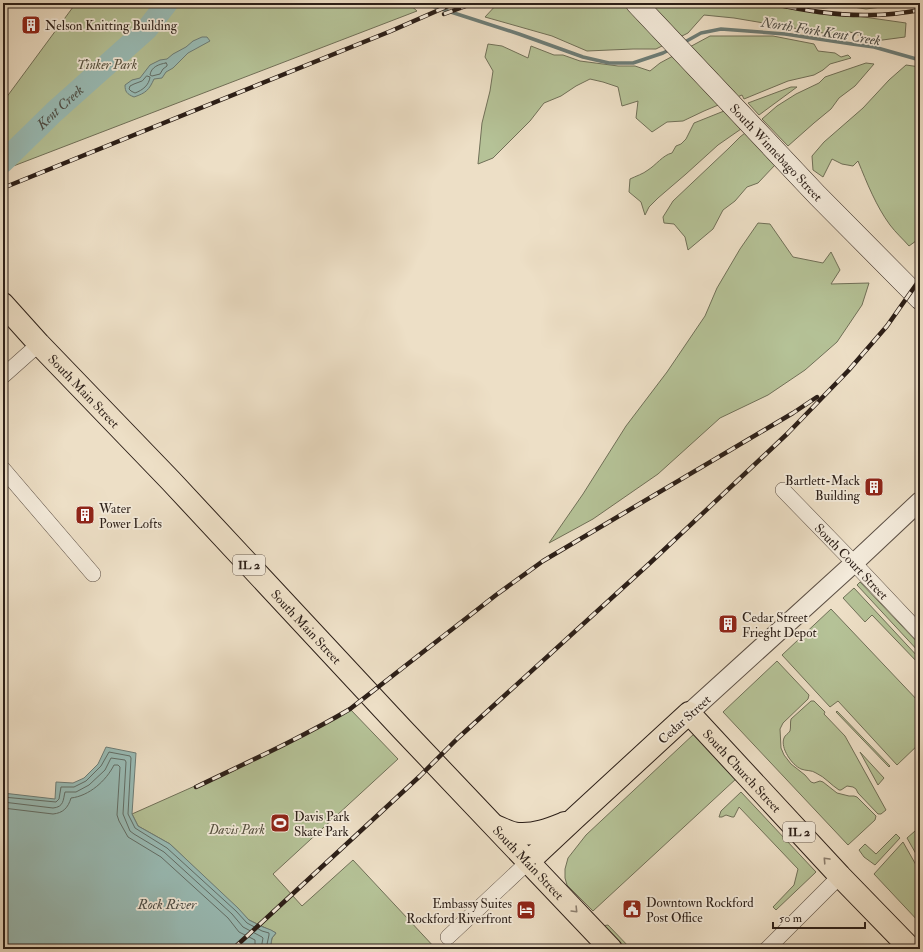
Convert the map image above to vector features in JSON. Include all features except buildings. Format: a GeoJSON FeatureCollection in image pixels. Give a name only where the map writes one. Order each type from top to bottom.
{"type":"FeatureCollection","features":[{"type":"Feature","properties":{"kind":"main road","name":"South Winnebago Street"},"geometry":{"type":"LineString","coordinates":[[636,3],[817,195],[920,299]]}},
{"type":"Feature","properties":{"kind":"main road","name":"South Main Street"},"geometry":{"type":"LineString","coordinates":[[3,304],[39,344],[171,481],[379,705],[611,949]]}},
{"type":"Feature","properties":{"kind":"main road","name":"Cedar Street"},"geometry":{"type":"LineString","coordinates":[[528,862],[689,714]]}},
{"type":"Feature","properties":{"kind":"main road","name":"South Church Street"},"geometry":{"type":"LineString","coordinates":[[689,714],[840,876],[911,949]]}},
{"type":"Feature","properties":{"kind":"main road","name":"IL 2"},"geometry":{"type":"LineString","coordinates":[[495,826],[509,832],[519,834],[532,833],[546,831],[575,818]]}},
{"type":"Feature","properties":{"kind":"street"},"geometry":{"type":"LineString","coordinates":[[3,376],[39,344]]}},
{"type":"Feature","properties":{"kind":"street"},"geometry":{"type":"LineString","coordinates":[[5,475],[93,574]]}},
{"type":"Feature","properties":{"kind":"street","name":"South Court Street"},"geometry":{"type":"LineString","coordinates":[[783,490],[920,633]]}},
{"type":"Feature","properties":{"kind":"street","name":"Cedar Street"},"geometry":{"type":"LineString","coordinates":[[689,714],[920,501]]}},
{"type":"Feature","properties":{"kind":"street","name":"Cedar Street"},"geometry":{"type":"LineString","coordinates":[[448,937],[528,862]]}},
{"type":"Feature","properties":{"kind":"street"},"geometry":{"type":"LineString","coordinates":[[767,949],[840,876]]}},
{"type":"Feature","properties":{"kind":"green space","name":"Tinker Park"},"geometry":{"type":"Polygon","coordinates":[[[76,3],[408,3],[417,11],[3,170],[3,102],[76,3]]]}},
{"type":"Feature","properties":{"kind":"green space"},"geometry":{"type":"Polygon","coordinates":[[[498,3],[765,3],[906,23],[905,37],[875,41],[850,32],[835,35],[734,18],[704,15],[688,33],[656,49],[587,51],[552,36],[485,17],[498,3]]]}},
{"type":"Feature","properties":{"kind":"green space"},"geometry":{"type":"Polygon","coordinates":[[[789,3],[918,3],[866,9],[847,6],[823,8],[810,7],[789,3]]]}},
{"type":"Feature","properties":{"kind":"green space"},"geometry":{"type":"Polygon","coordinates":[[[710,36],[773,36],[814,44],[818,51],[835,53],[841,57],[848,55],[851,58],[830,64],[814,75],[788,81],[744,99],[742,95],[683,121],[667,122],[652,132],[636,118],[638,101],[622,106],[618,87],[590,79],[561,96],[544,103],[530,121],[493,158],[478,164],[482,123],[490,91],[493,71],[485,57],[488,44],[502,46],[528,58],[531,46],[554,55],[563,55],[580,61],[618,66],[635,66],[650,71],[660,63],[710,36]]]}},
{"type":"Feature","properties":{"kind":"green space"},"geometry":{"type":"Polygon","coordinates":[[[866,63],[874,64],[855,86],[839,98],[831,109],[788,146],[762,119],[777,106],[796,94],[819,83],[825,77],[866,63]]]}},
{"type":"Feature","properties":{"kind":"green space"},"geometry":{"type":"Polygon","coordinates":[[[906,65],[920,67],[920,238],[909,246],[892,228],[880,210],[858,161],[853,166],[842,164],[832,159],[823,177],[813,170],[812,156],[824,142],[863,108],[889,80],[906,65]]]}},
{"type":"Feature","properties":{"kind":"green space"},"geometry":{"type":"Polygon","coordinates":[[[791,87],[797,87],[759,115],[748,103],[791,87]]]}},
{"type":"Feature","properties":{"kind":"green space"},"geometry":{"type":"Polygon","coordinates":[[[724,111],[741,129],[718,145],[658,198],[649,207],[645,215],[641,202],[629,192],[630,179],[642,174],[672,153],[676,146],[681,144],[686,139],[694,123],[724,111]]]}},
{"type":"Feature","properties":{"kind":"green space"},"geometry":{"type":"Polygon","coordinates":[[[745,133],[775,165],[758,183],[747,187],[735,201],[723,210],[713,229],[688,250],[685,237],[674,224],[664,223],[663,217],[673,201],[745,133]]]}},
{"type":"Feature","properties":{"kind":"green space"},"geometry":{"type":"Polygon","coordinates":[[[758,223],[770,224],[793,257],[823,263],[831,252],[840,270],[831,284],[869,283],[862,305],[837,342],[805,370],[768,395],[720,418],[658,474],[593,519],[549,543],[583,494],[626,426],[667,372],[705,316],[717,288],[740,249],[758,223]]]}},
{"type":"Feature","properties":{"kind":"green space"},"geometry":{"type":"Polygon","coordinates":[[[860,582],[920,645],[920,653],[857,585],[860,582]]]}},
{"type":"Feature","properties":{"kind":"green space"},"geometry":{"type":"Polygon","coordinates":[[[854,588],[920,659],[920,665],[872,615],[865,622],[843,598],[854,588]]]}},
{"type":"Feature","properties":{"kind":"green space"},"geometry":{"type":"Polygon","coordinates":[[[831,609],[920,703],[920,743],[897,765],[838,701],[830,707],[782,655],[831,609]]]}},
{"type":"Feature","properties":{"kind":"green space"},"geometry":{"type":"Polygon","coordinates":[[[777,661],[809,695],[808,699],[783,723],[780,729],[781,748],[784,755],[791,764],[811,782],[814,783],[820,781],[837,793],[857,797],[876,816],[875,820],[848,845],[723,712],[777,661]]]}},
{"type":"Feature","properties":{"kind":"green space"},"geometry":{"type":"Polygon","coordinates":[[[811,701],[814,701],[825,712],[824,714],[845,736],[886,810],[881,814],[878,814],[853,787],[847,786],[839,790],[813,771],[803,770],[798,767],[788,756],[783,742],[784,737],[790,731],[791,719],[811,701]]]}},
{"type":"Feature","properties":{"kind":"green space","name":"Davis Park"},"geometry":{"type":"Polygon","coordinates":[[[350,709],[398,759],[273,874],[302,906],[353,860],[436,949],[270,949],[272,938],[276,933],[249,920],[170,844],[138,826],[132,814],[233,769],[297,738],[350,709]]]}},
{"type":"Feature","properties":{"kind":"green space"},"geometry":{"type":"Polygon","coordinates":[[[837,711],[890,766],[889,767],[836,712],[837,711]]]}},
{"type":"Feature","properties":{"kind":"green space"},"geometry":{"type":"Polygon","coordinates":[[[695,733],[737,778],[593,911],[567,885],[565,869],[568,858],[586,835],[695,733]]]}},
{"type":"Feature","properties":{"kind":"green space"},"geometry":{"type":"Polygon","coordinates":[[[860,752],[884,778],[878,785],[860,752]]]}},
{"type":"Feature","properties":{"kind":"green space"},"geometry":{"type":"Polygon","coordinates":[[[741,792],[816,872],[776,910],[773,907],[794,885],[798,869],[739,807],[734,817],[726,815],[719,817],[721,811],[741,792]]]}},
{"type":"Feature","properties":{"kind":"green space"},"geometry":{"type":"Polygon","coordinates":[[[915,831],[920,837],[920,861],[907,838],[915,831]]]}},
{"type":"Feature","properties":{"kind":"green space"},"geometry":{"type":"Polygon","coordinates":[[[896,834],[900,838],[875,865],[864,857],[859,850],[865,844],[876,854],[896,834]]]}},
{"type":"Feature","properties":{"kind":"green space"},"geometry":{"type":"Polygon","coordinates":[[[903,842],[920,872],[920,923],[874,874],[903,842]]]}},
{"type":"Feature","properties":{"kind":"green space"},"geometry":{"type":"Polygon","coordinates":[[[608,925],[631,949],[622,949],[602,926],[608,925]]]}},
{"type":"Feature","properties":{"kind":"water"},"geometry":{"type":"Polygon","coordinates":[[[202,37],[207,37],[210,41],[188,53],[173,68],[166,72],[162,78],[154,79],[149,88],[144,92],[134,97],[127,92],[125,85],[132,80],[140,78],[150,65],[160,60],[167,59],[193,41],[202,37]]]}},
{"type":"Feature","properties":{"kind":"water","name":"Rock River"},"geometry":{"type":"Polygon","coordinates":[[[106,747],[136,753],[132,814],[138,826],[170,844],[249,920],[276,933],[272,938],[270,949],[3,949],[3,793],[55,799],[56,782],[73,783],[84,778],[98,764],[106,747]]]}},
{"type":"Feature","properties":{"kind":"waterway","name":"Kent Creek"},"geometry":{"type":"LineString","coordinates":[[3,162],[54,112],[147,29],[167,3]]}},
{"type":"Feature","properties":{"kind":"waterway","name":"North Fork Kent Creek"},"geometry":{"type":"LineString","coordinates":[[423,3],[519,34],[583,57],[609,63],[633,63],[671,49]]}},
{"type":"Feature","properties":{"kind":"waterway","name":"North Fork Kent Creek"},"geometry":{"type":"LineString","coordinates":[[683,43],[701,33],[721,29],[785,34],[874,47],[920,60]]}},
{"type":"Feature","properties":{"kind":"railway"},"geometry":{"type":"LineString","coordinates":[[3,188],[391,31],[455,3]]}},
{"type":"Feature","properties":{"kind":"railway"},"geometry":{"type":"LineString","coordinates":[[444,14],[474,3]]}},
{"type":"Feature","properties":{"kind":"railway"},"geometry":{"type":"LineString","coordinates":[[770,3],[846,15],[883,15],[920,10]]}},
{"type":"Feature","properties":{"kind":"railway"},"geometry":{"type":"LineString","coordinates":[[233,949],[420,776],[458,738],[650,563],[787,434],[848,371],[887,326],[920,279]]}},
{"type":"Feature","properties":{"kind":"railway"},"geometry":{"type":"LineString","coordinates":[[196,787],[293,740],[350,709],[496,595],[543,561],[793,413],[817,397]]}},
{"type":"Feature","properties":{"kind":"place","name":"Nelson Knitting Building"},"geometry":{"type":"Point","coordinates":[31,25]}},
{"type":"Feature","properties":{"kind":"place","name":"Bartlett-Mack Building"},"geometry":{"type":"Point","coordinates":[874,487]}},
{"type":"Feature","properties":{"kind":"place","name":"Water Power Lofts"},"geometry":{"type":"Point","coordinates":[85,515]}},
{"type":"Feature","properties":{"kind":"place","name":"Cedar Street Frieght Depot"},"geometry":{"type":"Point","coordinates":[728,624]}},
{"type":"Feature","properties":{"kind":"place","name":"Davis Park Skate Park"},"geometry":{"type":"Point","coordinates":[280,823]}},
{"type":"Feature","properties":{"kind":"place","name":"Downtown Rockford Post Office"},"geometry":{"type":"Point","coordinates":[632,909]}},
{"type":"Feature","properties":{"kind":"place","name":"Embassy Suites Rockford Riverfront"},"geometry":{"type":"Point","coordinates":[526,910]}}]}
